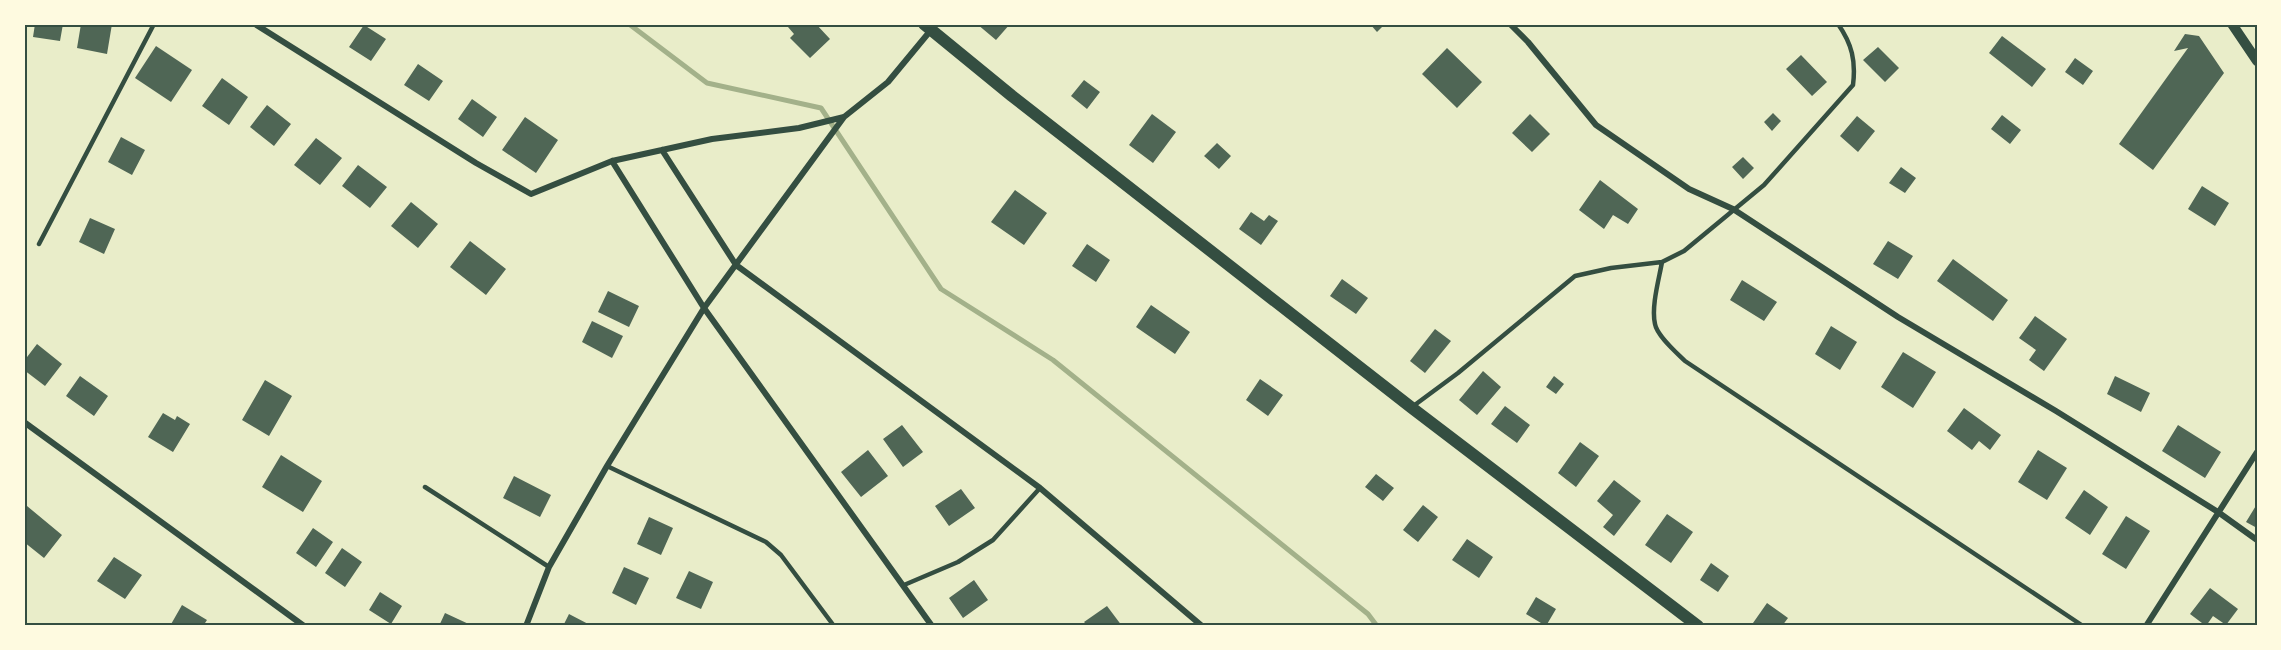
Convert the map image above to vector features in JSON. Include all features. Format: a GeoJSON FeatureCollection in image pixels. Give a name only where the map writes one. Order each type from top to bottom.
{"type":"FeatureCollection","features":[{"type":"Feature","properties":{"kind":"main road"},"geometry":{"type":"LineString","coordinates":[[928,27],[1412,408],[1698,626]]}},
{"type":"Feature","properties":{"kind":"street"},"geometry":{"type":"LineString","coordinates":[[255,24],[476,163],[531,194],[612,161],[712,139],[799,128],[844,117]]}},
{"type":"Feature","properties":{"kind":"street"},"geometry":{"type":"LineString","coordinates":[[1510,24],[1528,42],[1596,125],[1689,189],[1733,210],[1898,317],[2056,411],[2218,512],[2257,540]]}},
{"type":"Feature","properties":{"kind":"street"},"geometry":{"type":"LineString","coordinates":[[2232,24],[2257,61]]}},
{"type":"Feature","properties":{"kind":"street"},"geometry":{"type":"LineString","coordinates":[[526,626],[549,567],[607,466],[704,308],[844,117],[888,82],[928,27]]}},
{"type":"Feature","properties":{"kind":"street"},"geometry":{"type":"LineString","coordinates":[[662,150],[736,265],[1040,488],[1202,626]]}},
{"type":"Feature","properties":{"kind":"street"},"geometry":{"type":"LineString","coordinates":[[612,161],[704,308],[932,626]]}},
{"type":"Feature","properties":{"kind":"street"},"geometry":{"type":"LineString","coordinates":[[24,422],[304,626]]}},
{"type":"Feature","properties":{"kind":"street"},"geometry":{"type":"LineString","coordinates":[[2146,626],[2257,452]]}},
{"type":"Feature","properties":{"kind":"lane"},"geometry":{"type":"LineString","coordinates":[[39,244],[154,24]]}},
{"type":"Feature","properties":{"kind":"lane"},"geometry":{"type":"LineString","coordinates":[[1412,408],[1575,276],[1611,268],[1662,262],[1684,251],[1764,185],[1853,85],[1855,66],[1852,51],[1838,24]]}},
{"type":"Feature","properties":{"kind":"lane"},"geometry":{"type":"LineString","coordinates":[[1662,262],[1655,300],[1655,325],[1685,361],[2083,626]]}},
{"type":"Feature","properties":{"kind":"lane"},"geometry":{"type":"LineString","coordinates":[[607,466],[766,542],[781,555],[834,626]]}},
{"type":"Feature","properties":{"kind":"lane"},"geometry":{"type":"LineString","coordinates":[[425,488],[549,567]]}},
{"type":"Feature","properties":{"kind":"lane"},"geometry":{"type":"LineString","coordinates":[[904,585],[958,562],[993,540],[1040,488]]}},
{"type":"Feature","properties":{"kind":"building"},"geometry":{"type":"Polygon","coordinates":[[[35,24],[63,24],[60,41],[33,37],[35,24]]]}},
{"type":"Feature","properties":{"kind":"building"},"geometry":{"type":"Polygon","coordinates":[[[81,24],[112,24],[107,54],[77,48],[81,24]]]}},
{"type":"Feature","properties":{"kind":"building"},"geometry":{"type":"Polygon","coordinates":[[[791,24],[816,24],[830,39],[810,58],[790,38],[794,34],[788,27],[791,24]]]}},
{"type":"Feature","properties":{"kind":"building"},"geometry":{"type":"Polygon","coordinates":[[[977,24],[1010,24],[996,40],[977,24]]]}},
{"type":"Feature","properties":{"kind":"building"},"geometry":{"type":"Polygon","coordinates":[[[1370,24],[1385,24],[1377,32],[1370,24]]]}},
{"type":"Feature","properties":{"kind":"building"},"geometry":{"type":"Polygon","coordinates":[[[364,25],[386,39],[371,61],[349,47],[364,25]]]}},
{"type":"Feature","properties":{"kind":"building"},"geometry":{"type":"Polygon","coordinates":[[[2185,34],[2199,36],[2224,73],[2153,170],[2119,144],[2188,48],[2174,51],[2185,34]]]}},
{"type":"Feature","properties":{"kind":"building"},"geometry":{"type":"Polygon","coordinates":[[[2002,36],[2046,69],[2032,87],[1989,53],[2002,36]]]}},
{"type":"Feature","properties":{"kind":"building"},"geometry":{"type":"Polygon","coordinates":[[[156,46],[192,70],[171,102],[135,78],[156,46]]]}},
{"type":"Feature","properties":{"kind":"building"},"geometry":{"type":"Polygon","coordinates":[[[1878,47],[1899,68],[1885,82],[1863,60],[1878,47]]]}},
{"type":"Feature","properties":{"kind":"building"},"geometry":{"type":"Polygon","coordinates":[[[1447,48],[1482,82],[1457,108],[1422,74],[1447,48]]]}},
{"type":"Feature","properties":{"kind":"building"},"geometry":{"type":"Polygon","coordinates":[[[1801,55],[1827,82],[1812,96],[1786,69],[1801,55]]]}},
{"type":"Feature","properties":{"kind":"building"},"geometry":{"type":"Polygon","coordinates":[[[2075,58],[2093,71],[2083,85],[2065,72],[2075,58]]]}},
{"type":"Feature","properties":{"kind":"building"},"geometry":{"type":"Polygon","coordinates":[[[418,64],[443,81],[429,101],[404,85],[418,64]]]}},
{"type":"Feature","properties":{"kind":"building"},"geometry":{"type":"Polygon","coordinates":[[[222,78],[248,97],[229,125],[202,106],[222,78]]]}},
{"type":"Feature","properties":{"kind":"building"},"geometry":{"type":"Polygon","coordinates":[[[1084,80],[1100,92],[1087,109],[1071,96],[1084,80]]]}},
{"type":"Feature","properties":{"kind":"building"},"geometry":{"type":"Polygon","coordinates":[[[472,99],[497,117],[483,137],[458,119],[472,99]]]}},
{"type":"Feature","properties":{"kind":"building"},"geometry":{"type":"Polygon","coordinates":[[[267,105],[291,124],[274,146],[250,127],[267,105]]]}},
{"type":"Feature","properties":{"kind":"building"},"geometry":{"type":"Polygon","coordinates":[[[1773,113],[1781,121],[1772,131],[1764,122],[1773,113]]]}},
{"type":"Feature","properties":{"kind":"building"},"geometry":{"type":"Polygon","coordinates":[[[1152,114],[1176,132],[1153,163],[1129,145],[1152,114]]]}},
{"type":"Feature","properties":{"kind":"building"},"geometry":{"type":"Polygon","coordinates":[[[1530,114],[1550,134],[1532,152],[1512,133],[1530,114]]]}},
{"type":"Feature","properties":{"kind":"building"},"geometry":{"type":"Polygon","coordinates":[[[2002,115],[2021,130],[2010,144],[1991,129],[2002,115]]]}},
{"type":"Feature","properties":{"kind":"building"},"geometry":{"type":"Polygon","coordinates":[[[1857,116],[1875,131],[1858,152],[1840,136],[1857,116]]]}},
{"type":"Feature","properties":{"kind":"building"},"geometry":{"type":"Polygon","coordinates":[[[525,117],[558,140],[536,173],[502,150],[525,117]]]}},
{"type":"Feature","properties":{"kind":"building"},"geometry":{"type":"Polygon","coordinates":[[[121,137],[145,150],[132,175],[108,162],[121,137]]]}},
{"type":"Feature","properties":{"kind":"building"},"geometry":{"type":"Polygon","coordinates":[[[316,138],[342,158],[320,185],[294,165],[316,138]]]}},
{"type":"Feature","properties":{"kind":"building"},"geometry":{"type":"Polygon","coordinates":[[[1217,143],[1231,156],[1219,169],[1204,156],[1217,143]]]}},
{"type":"Feature","properties":{"kind":"building"},"geometry":{"type":"Polygon","coordinates":[[[1743,157],[1754,168],[1743,179],[1732,167],[1743,157]]]}},
{"type":"Feature","properties":{"kind":"building"},"geometry":{"type":"Polygon","coordinates":[[[358,165],[387,187],[370,208],[342,186],[358,165]]]}},
{"type":"Feature","properties":{"kind":"building"},"geometry":{"type":"Polygon","coordinates":[[[1901,167],[1916,178],[1905,193],[1889,183],[1901,167]]]}},
{"type":"Feature","properties":{"kind":"building"},"geometry":{"type":"Polygon","coordinates":[[[1600,180],[1638,209],[1628,224],[1613,215],[1604,229],[1579,210],[1600,180]]]}},
{"type":"Feature","properties":{"kind":"building"},"geometry":{"type":"Polygon","coordinates":[[[2202,186],[2229,203],[2215,226],[2188,209],[2202,186]]]}},
{"type":"Feature","properties":{"kind":"building"},"geometry":{"type":"Polygon","coordinates":[[[1015,190],[1047,213],[1024,245],[991,222],[1015,190]]]}},
{"type":"Feature","properties":{"kind":"building"},"geometry":{"type":"Polygon","coordinates":[[[411,202],[438,224],[418,248],[391,226],[411,202]]]}},
{"type":"Feature","properties":{"kind":"building"},"geometry":{"type":"Polygon","coordinates":[[[1251,212],[1264,221],[1269,215],[1278,221],[1261,245],[1239,229],[1251,212]]]}},
{"type":"Feature","properties":{"kind":"building"},"geometry":{"type":"Polygon","coordinates":[[[90,218],[115,229],[104,254],[79,242],[90,218]]]}},
{"type":"Feature","properties":{"kind":"building"},"geometry":{"type":"Polygon","coordinates":[[[470,241],[506,269],[486,295],[450,267],[470,241]]]}},
{"type":"Feature","properties":{"kind":"building"},"geometry":{"type":"Polygon","coordinates":[[[1888,241],[1913,256],[1898,279],[1873,264],[1888,241]]]}},
{"type":"Feature","properties":{"kind":"building"},"geometry":{"type":"Polygon","coordinates":[[[1087,244],[1110,260],[1096,282],[1072,266],[1087,244]]]}},
{"type":"Feature","properties":{"kind":"building"},"geometry":{"type":"Polygon","coordinates":[[[1953,259],[2008,300],[1993,321],[1937,281],[1953,259]]]}},
{"type":"Feature","properties":{"kind":"building"},"geometry":{"type":"Polygon","coordinates":[[[1342,279],[1368,298],[1356,314],[1330,296],[1342,279]]]}},
{"type":"Feature","properties":{"kind":"building"},"geometry":{"type":"Polygon","coordinates":[[[1742,280],[1777,302],[1764,321],[1730,300],[1742,280]]]}},
{"type":"Feature","properties":{"kind":"building"},"geometry":{"type":"Polygon","coordinates":[[[608,291],[639,306],[629,327],[598,312],[608,291]]]}},
{"type":"Feature","properties":{"kind":"building"},"geometry":{"type":"Polygon","coordinates":[[[1151,305],[1190,332],[1175,354],[1136,327],[1151,305]]]}},
{"type":"Feature","properties":{"kind":"building"},"geometry":{"type":"Polygon","coordinates":[[[2035,316],[2067,339],[2044,371],[2029,360],[2036,350],[2019,338],[2035,316]]]}},
{"type":"Feature","properties":{"kind":"building"},"geometry":{"type":"Polygon","coordinates":[[[592,321],[623,336],[612,358],[582,342],[592,321]]]}},
{"type":"Feature","properties":{"kind":"building"},"geometry":{"type":"Polygon","coordinates":[[[1831,326],[1857,342],[1840,370],[1815,354],[1831,326]]]}},
{"type":"Feature","properties":{"kind":"building"},"geometry":{"type":"Polygon","coordinates":[[[1435,329],[1451,341],[1425,373],[1410,361],[1435,329]]]}},
{"type":"Feature","properties":{"kind":"building"},"geometry":{"type":"Polygon","coordinates":[[[37,344],[62,364],[45,386],[24,370],[24,361],[37,344]]]}},
{"type":"Feature","properties":{"kind":"building"},"geometry":{"type":"Polygon","coordinates":[[[1903,352],[1936,372],[1913,408],[1881,387],[1903,352]]]}},
{"type":"Feature","properties":{"kind":"building"},"geometry":{"type":"Polygon","coordinates":[[[1483,371],[1501,387],[1477,415],[1459,400],[1483,371]]]}},
{"type":"Feature","properties":{"kind":"building"},"geometry":{"type":"Polygon","coordinates":[[[80,376],[108,396],[94,416],[66,396],[80,376]]]}},
{"type":"Feature","properties":{"kind":"building"},"geometry":{"type":"Polygon","coordinates":[[[1554,376],[1564,384],[1556,394],[1546,387],[1554,376]]]}},
{"type":"Feature","properties":{"kind":"building"},"geometry":{"type":"Polygon","coordinates":[[[2115,376],[2150,393],[2141,412],[2107,394],[2115,376]]]}},
{"type":"Feature","properties":{"kind":"building"},"geometry":{"type":"Polygon","coordinates":[[[1260,379],[1283,395],[1268,416],[1246,400],[1260,379]]]}},
{"type":"Feature","properties":{"kind":"building"},"geometry":{"type":"Polygon","coordinates":[[[265,380],[292,396],[269,436],[242,420],[265,380]]]}},
{"type":"Feature","properties":{"kind":"building"},"geometry":{"type":"Polygon","coordinates":[[[1505,406],[1530,425],[1517,443],[1491,424],[1505,406]]]}},
{"type":"Feature","properties":{"kind":"building"},"geometry":{"type":"Polygon","coordinates":[[[1964,408],[2001,435],[1990,450],[1979,441],[1972,450],[1947,431],[1964,408]]]}},
{"type":"Feature","properties":{"kind":"building"},"geometry":{"type":"Polygon","coordinates":[[[163,413],[175,420],[177,416],[190,424],[173,452],[148,437],[163,413]]]}},
{"type":"Feature","properties":{"kind":"building"},"geometry":{"type":"Polygon","coordinates":[[[902,425],[923,452],[903,467],[883,439],[902,425]]]}},
{"type":"Feature","properties":{"kind":"building"},"geometry":{"type":"Polygon","coordinates":[[[2178,425],[2221,452],[2205,478],[2162,451],[2178,425]]]}},
{"type":"Feature","properties":{"kind":"building"},"geometry":{"type":"Polygon","coordinates":[[[1580,442],[1599,456],[1576,487],[1558,473],[1580,442]]]}},
{"type":"Feature","properties":{"kind":"building"},"geometry":{"type":"Polygon","coordinates":[[[868,450],[888,476],[861,497],[841,472],[868,450]]]}},
{"type":"Feature","properties":{"kind":"building"},"geometry":{"type":"Polygon","coordinates":[[[2038,450],[2067,468],[2047,500],[2018,482],[2038,450]]]}},
{"type":"Feature","properties":{"kind":"building"},"geometry":{"type":"Polygon","coordinates":[[[281,455],[322,481],[303,512],[262,487],[281,455]]]}},
{"type":"Feature","properties":{"kind":"building"},"geometry":{"type":"Polygon","coordinates":[[[1376,474],[1394,488],[1383,501],[1365,487],[1376,474]]]}},
{"type":"Feature","properties":{"kind":"building"},"geometry":{"type":"Polygon","coordinates":[[[514,476],[551,495],[540,517],[503,498],[514,476]]]}},
{"type":"Feature","properties":{"kind":"building"},"geometry":{"type":"Polygon","coordinates":[[[1614,480],[1641,501],[1614,536],[1603,527],[1613,515],[1597,501],[1614,480]]]}},
{"type":"Feature","properties":{"kind":"building"},"geometry":{"type":"Polygon","coordinates":[[[961,489],[975,508],[949,526],[935,506],[961,489]]]}},
{"type":"Feature","properties":{"kind":"building"},"geometry":{"type":"Polygon","coordinates":[[[2084,490],[2108,507],[2090,535],[2065,518],[2084,490]]]}},
{"type":"Feature","properties":{"kind":"building"},"geometry":{"type":"Polygon","coordinates":[[[2257,504],[2257,528],[2246,522],[2257,504]]]}},
{"type":"Feature","properties":{"kind":"building"},"geometry":{"type":"Polygon","coordinates":[[[1423,505],[1438,517],[1418,542],[1403,530],[1423,505]]]}},
{"type":"Feature","properties":{"kind":"building"},"geometry":{"type":"Polygon","coordinates":[[[27,506],[62,535],[44,558],[24,542],[24,509],[27,506]]]}},
{"type":"Feature","properties":{"kind":"building"},"geometry":{"type":"Polygon","coordinates":[[[1667,514],[1693,532],[1671,563],[1645,545],[1667,514]]]}},
{"type":"Feature","properties":{"kind":"building"},"geometry":{"type":"Polygon","coordinates":[[[2126,516],[2150,531],[2126,569],[2102,554],[2126,516]]]}},
{"type":"Feature","properties":{"kind":"building"},"geometry":{"type":"Polygon","coordinates":[[[649,517],[673,528],[661,555],[637,544],[649,517]]]}},
{"type":"Feature","properties":{"kind":"building"},"geometry":{"type":"Polygon","coordinates":[[[313,528],[333,542],[316,567],[296,553],[313,528]]]}},
{"type":"Feature","properties":{"kind":"building"},"geometry":{"type":"Polygon","coordinates":[[[1467,539],[1493,557],[1479,578],[1452,560],[1467,539]]]}},
{"type":"Feature","properties":{"kind":"building"},"geometry":{"type":"Polygon","coordinates":[[[342,548],[362,562],[345,587],[325,573],[342,548]]]}},
{"type":"Feature","properties":{"kind":"building"},"geometry":{"type":"Polygon","coordinates":[[[114,557],[142,575],[125,599],[97,581],[114,557]]]}},
{"type":"Feature","properties":{"kind":"building"},"geometry":{"type":"Polygon","coordinates":[[[1711,563],[1729,576],[1718,592],[1700,580],[1711,563]]]}},
{"type":"Feature","properties":{"kind":"building"},"geometry":{"type":"Polygon","coordinates":[[[624,567],[649,578],[636,605],[612,593],[624,567]]]}},
{"type":"Feature","properties":{"kind":"building"},"geometry":{"type":"Polygon","coordinates":[[[689,571],[713,582],[701,609],[676,598],[689,571]]]}},
{"type":"Feature","properties":{"kind":"building"},"geometry":{"type":"Polygon","coordinates":[[[974,580],[988,600],[963,618],[949,598],[974,580]]]}},
{"type":"Feature","properties":{"kind":"building"},"geometry":{"type":"Polygon","coordinates":[[[2210,588],[2238,609],[2226,625],[2213,616],[2206,626],[2190,614],[2210,588]]]}},
{"type":"Feature","properties":{"kind":"building"},"geometry":{"type":"Polygon","coordinates":[[[380,592],[402,606],[391,624],[369,610],[380,592]]]}},
{"type":"Feature","properties":{"kind":"building"},"geometry":{"type":"Polygon","coordinates":[[[1536,597],[1556,609],[1546,626],[1526,614],[1536,597]]]}},
{"type":"Feature","properties":{"kind":"building"},"geometry":{"type":"Polygon","coordinates":[[[1767,603],[1788,618],[1782,626],[1758,626],[1753,623],[1767,603]]]}},
{"type":"Feature","properties":{"kind":"building"},"geometry":{"type":"Polygon","coordinates":[[[182,605],[207,620],[203,626],[170,626],[182,605]]]}},
{"type":"Feature","properties":{"kind":"building"},"geometry":{"type":"Polygon","coordinates":[[[1107,606],[1122,626],[1088,626],[1084,622],[1107,606]]]}},
{"type":"Feature","properties":{"kind":"building"},"geometry":{"type":"Polygon","coordinates":[[[445,613],[473,626],[439,626],[445,613]]]}},
{"type":"Feature","properties":{"kind":"building"},"geometry":{"type":"Polygon","coordinates":[[[569,614],[592,626],[563,626],[569,614]]]}},
{"type":"Feature","properties":{"kind":"waterway"},"geometry":{"type":"LineString","coordinates":[[629,24],[707,83],[821,108],[941,289],[1053,360],[1368,614],[1377,626]]}}]}
